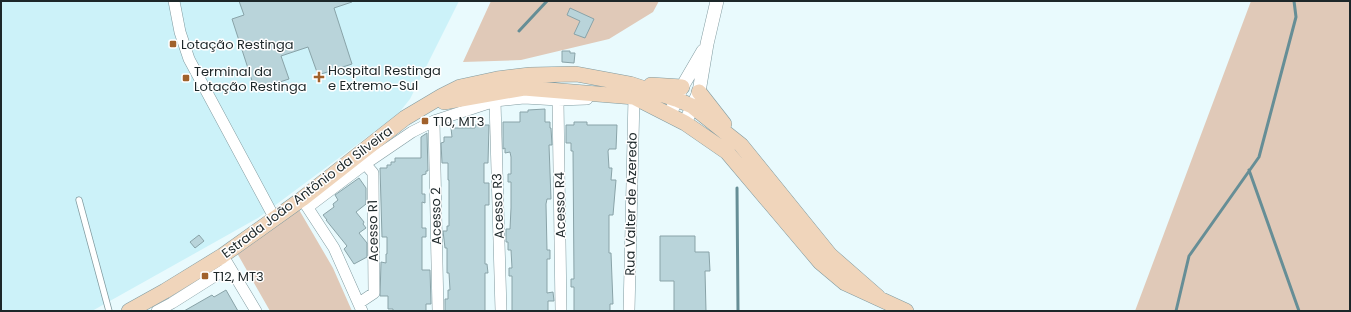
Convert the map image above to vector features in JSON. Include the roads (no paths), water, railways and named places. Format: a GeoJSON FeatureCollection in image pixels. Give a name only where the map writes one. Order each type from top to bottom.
{"type":"FeatureCollection","features":[{"type":"Feature","properties":{"kind":"main road","name":"Estrada João Antônio da Silveira"},"geometry":{"type":"LineString","coordinates":[[129,311],[165,291],[226,262],[275,219],[305,203],[362,159],[405,118],[442,96],[460,87],[497,79],[530,75],[576,74],[630,92],[685,122],[727,152],[820,262],[845,282],[906,311]]}},
{"type":"Feature","properties":{"kind":"main road","name":"Estrada João Antônio da Silveira"},"geometry":{"type":"LineString","coordinates":[[422,108],[462,98],[524,93],[630,92]]}},
{"type":"Feature","properties":{"kind":"main road"},"geometry":{"type":"LineString","coordinates":[[630,92],[679,93]]}},
{"type":"Feature","properties":{"kind":"main road"},"geometry":{"type":"LineString","coordinates":[[699,92],[741,145]]}},
{"type":"Feature","properties":{"kind":"main road","name":"Estrada João Antônio da Silveira"},"geometry":{"type":"LineString","coordinates":[[679,93],[692,106],[741,145],[830,255],[878,297]]}},
{"type":"Feature","properties":{"kind":"street"},"geometry":{"type":"LineString","coordinates":[[174,1],[180,32],[189,59],[275,219]]}},
{"type":"Feature","properties":{"kind":"street"},"geometry":{"type":"LineString","coordinates":[[685,122],[699,92],[707,44],[717,1]]}},
{"type":"Feature","properties":{"kind":"street"},"geometry":{"type":"LineString","coordinates":[[670,114],[679,93],[707,44]]}},
{"type":"Feature","properties":{"kind":"street","name":"Estrada João Antônio da Silveira"},"geometry":{"type":"LineString","coordinates":[[362,159],[434,121],[524,93],[558,100],[597,99],[630,92]]}},
{"type":"Feature","properties":{"kind":"street","name":"Rua Valter de Azeredo"},"geometry":{"type":"LineString","coordinates":[[629,311],[630,92]]}},
{"type":"Feature","properties":{"kind":"street","name":"Acesso R4"},"geometry":{"type":"LineString","coordinates":[[558,100],[561,311]]}},
{"type":"Feature","properties":{"kind":"street","name":"Acesso R3"},"geometry":{"type":"LineString","coordinates":[[495,101],[500,311]]}},
{"type":"Feature","properties":{"kind":"street"},"geometry":{"type":"LineString","coordinates":[[405,118],[412,132]]}},
{"type":"Feature","properties":{"kind":"street","name":"Acesso 2"},"geometry":{"type":"LineString","coordinates":[[434,121],[438,311]]}},
{"type":"Feature","properties":{"kind":"street","name":"Acesso R1"},"geometry":{"type":"LineString","coordinates":[[360,307],[374,293],[373,173],[362,159]]}},
{"type":"Feature","properties":{"kind":"street"},"geometry":{"type":"LineString","coordinates":[[305,203],[334,248],[360,307]]}},
{"type":"Feature","properties":{"kind":"street"},"geometry":{"type":"LineString","coordinates":[[226,262],[256,311]]}},
{"type":"Feature","properties":{"kind":"street","name":"Estrada João Antônio da Silveira"},"geometry":{"type":"LineString","coordinates":[[157,311],[174,307],[226,262]]}},
{"type":"Feature","properties":{"kind":"lane"},"geometry":{"type":"LineString","coordinates":[[78,200],[109,311]]}},
{"type":"Feature","properties":{"kind":"waterway"},"geometry":{"type":"LineString","coordinates":[[519,31],[547,1]]}},
{"type":"Feature","properties":{"kind":"waterway"},"geometry":{"type":"LineString","coordinates":[[1176,311],[1189,256],[1259,157],[1296,17],[1294,1]]}},
{"type":"Feature","properties":{"kind":"waterway"},"geometry":{"type":"LineString","coordinates":[[1249,170],[1299,311]]}},
{"type":"Feature","properties":{"kind":"waterway"},"geometry":{"type":"LineString","coordinates":[[737,188],[738,311]]}},
{"type":"Feature","properties":{"kind":"place","name":"Lotação Restinga"},"geometry":{"type":"Point","coordinates":[173,44]}},
{"type":"Feature","properties":{"kind":"place","name":"Hospital Restinga e Extremo-Sul"},"geometry":{"type":"Point","coordinates":[319,77]}},
{"type":"Feature","properties":{"kind":"place","name":"Terminal da Lotação Restinga"},"geometry":{"type":"Point","coordinates":[186,78]}},
{"type":"Feature","properties":{"kind":"place","name":"T10, MT3"},"geometry":{"type":"Point","coordinates":[425,121]}},
{"type":"Feature","properties":{"kind":"place","name":"T12, MT3"},"geometry":{"type":"Point","coordinates":[205,276]}}]}
